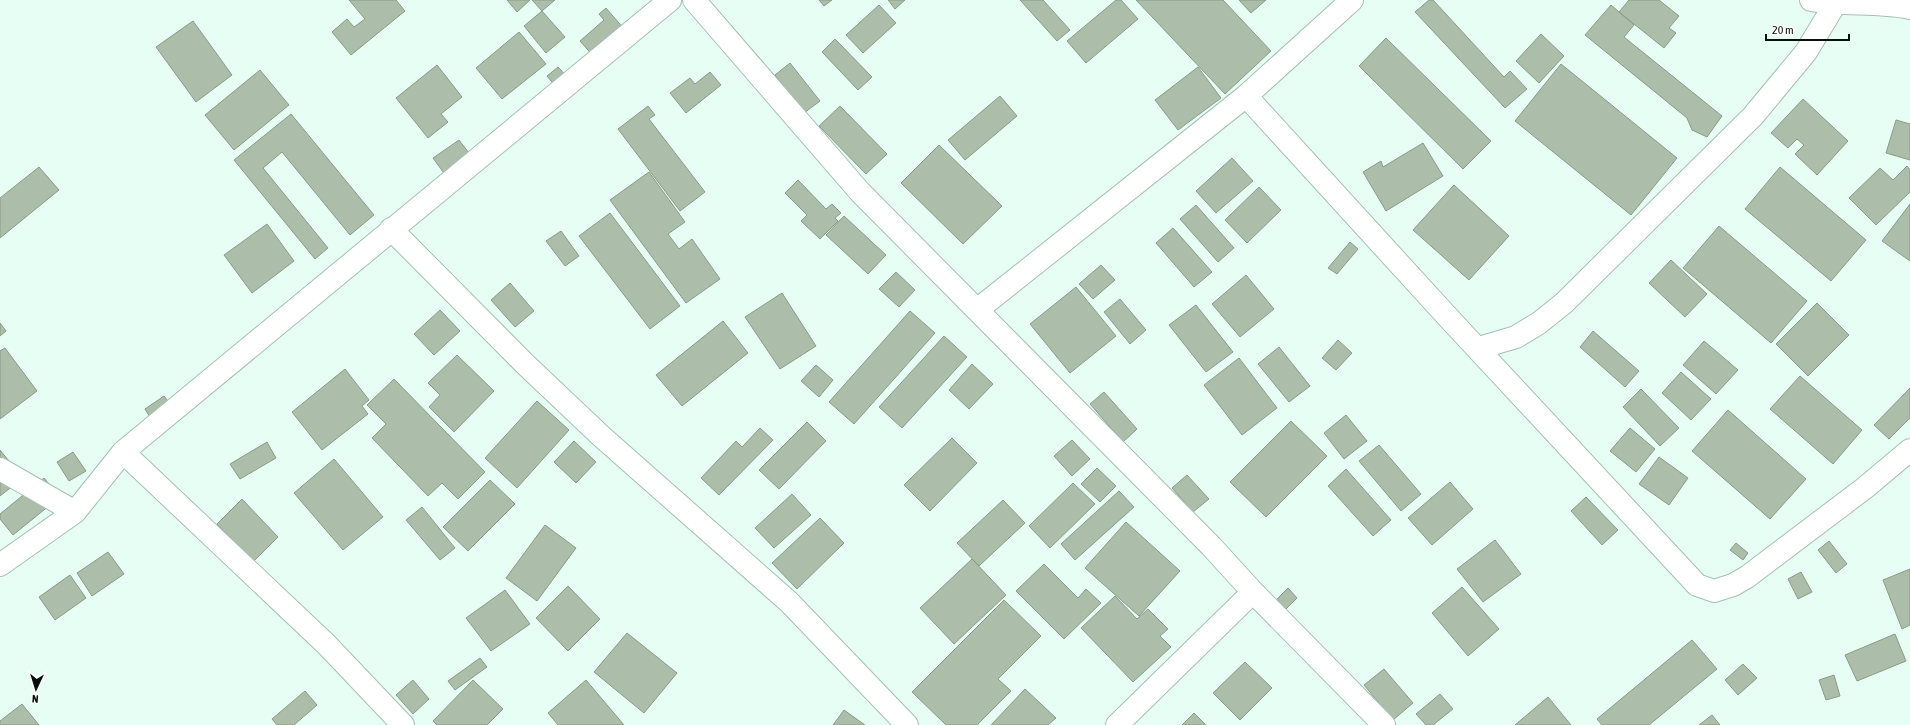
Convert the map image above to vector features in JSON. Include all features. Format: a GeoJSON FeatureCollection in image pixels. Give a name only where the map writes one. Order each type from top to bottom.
{"type":"FeatureCollection","features":[{"type":"Feature","properties":{"kind":"street"},"geometry":{"type":"LineString","coordinates":[[0,565],[75,512],[123,452],[670,0]]}},
{"type":"Feature","properties":{"kind":"street"},"geometry":{"type":"LineString","coordinates":[[694,0],[860,192],[1211,546],[1253,592],[1384,725]]}},
{"type":"Feature","properties":{"kind":"street"},"geometry":{"type":"LineString","coordinates":[[977,310],[1246,96],[1352,0]]}},
{"type":"Feature","properties":{"kind":"street"},"geometry":{"type":"LineString","coordinates":[[1812,0],[1835,4],[1898,4]]}},
{"type":"Feature","properties":{"kind":"street"},"geometry":{"type":"LineString","coordinates":[[1479,348],[1516,337],[1539,323],[1564,303],[1753,116],[1806,52],[1835,4]]}},
{"type":"Feature","properties":{"kind":"street"},"geometry":{"type":"LineString","coordinates":[[1246,96],[1445,314],[1479,348],[1697,585],[1714,591],[1733,585],[1747,578],[1866,487],[1910,450]]}},
{"type":"Feature","properties":{"kind":"street"},"geometry":{"type":"LineString","coordinates":[[392,229],[525,364],[601,436],[789,602],[907,725]]}},
{"type":"Feature","properties":{"kind":"street"},"geometry":{"type":"LineString","coordinates":[[123,452],[327,645],[403,725]]}},
{"type":"Feature","properties":{"kind":"street"},"geometry":{"type":"LineString","coordinates":[[0,470],[75,512]]}},
{"type":"Feature","properties":{"kind":"street"},"geometry":{"type":"LineString","coordinates":[[1117,725],[1253,592]]}},
{"type":"Feature","properties":{"kind":"building"},"geometry":{"type":"Polygon","coordinates":[[[349,0],[396,0],[405,11],[351,55],[332,32],[347,19],[354,27],[365,19],[349,0]]]}},
{"type":"Feature","properties":{"kind":"building"},"geometry":{"type":"Polygon","coordinates":[[[507,0],[530,0],[517,12],[507,0]]]}},
{"type":"Feature","properties":{"kind":"building"},"geometry":{"type":"Polygon","coordinates":[[[532,0],[555,0],[542,11],[532,0]]]}},
{"type":"Feature","properties":{"kind":"building"},"geometry":{"type":"Polygon","coordinates":[[[819,0],[832,0],[824,6],[819,0]]]}},
{"type":"Feature","properties":{"kind":"building"},"geometry":{"type":"Polygon","coordinates":[[[888,0],[905,0],[895,9],[888,0]]]}},
{"type":"Feature","properties":{"kind":"building"},"geometry":{"type":"Polygon","coordinates":[[[1020,0],[1043,0],[1070,30],[1057,41],[1020,0]]]}},
{"type":"Feature","properties":{"kind":"building"},"geometry":{"type":"Polygon","coordinates":[[[1116,0],[1121,0],[1138,19],[1086,63],[1067,41],[1116,0]]]}},
{"type":"Feature","properties":{"kind":"building"},"geometry":{"type":"Polygon","coordinates":[[[1136,0],[1223,0],[1271,51],[1225,94],[1136,0]]]}},
{"type":"Feature","properties":{"kind":"building"},"geometry":{"type":"Polygon","coordinates":[[[1239,0],[1266,0],[1251,13],[1239,0]]]}},
{"type":"Feature","properties":{"kind":"building"},"geometry":{"type":"Polygon","coordinates":[[[1429,0],[1433,0],[1504,77],[1510,71],[1527,89],[1505,108],[1415,12],[1429,0]]]}},
{"type":"Feature","properties":{"kind":"building"},"geometry":{"type":"Polygon","coordinates":[[[1629,0],[1659,0],[1679,16],[1669,28],[1676,33],[1664,48],[1619,12],[1629,0]]]}},
{"type":"Feature","properties":{"kind":"building"},"geometry":{"type":"Polygon","coordinates":[[[879,5],[896,23],[863,53],[846,35],[879,5]]]}},
{"type":"Feature","properties":{"kind":"building"},"geometry":{"type":"Polygon","coordinates":[[[1611,5],[1634,25],[1624,37],[1722,116],[1707,137],[1692,130],[1687,118],[1585,35],[1611,5]]]}},
{"type":"Feature","properties":{"kind":"building"},"geometry":{"type":"Polygon","coordinates":[[[606,8],[625,30],[594,57],[580,41],[604,20],[599,14],[606,8]]]}},
{"type":"Feature","properties":{"kind":"building"},"geometry":{"type":"Polygon","coordinates":[[[542,11],[565,37],[546,53],[524,26],[542,11]]]}},
{"type":"Feature","properties":{"kind":"building"},"geometry":{"type":"Polygon","coordinates":[[[193,21],[232,75],[196,102],[156,47],[193,21]]]}},
{"type":"Feature","properties":{"kind":"building"},"geometry":{"type":"Polygon","coordinates":[[[519,32],[546,64],[502,99],[476,68],[519,32]]]}},
{"type":"Feature","properties":{"kind":"building"},"geometry":{"type":"Polygon","coordinates":[[[1541,34],[1564,56],[1539,83],[1516,61],[1541,34]]]}},
{"type":"Feature","properties":{"kind":"building"},"geometry":{"type":"Polygon","coordinates":[[[1386,38],[1491,141],[1463,169],[1359,66],[1386,38]]]}},
{"type":"Feature","properties":{"kind":"building"},"geometry":{"type":"Polygon","coordinates":[[[835,39],[872,77],[858,90],[822,52],[835,39]]]}},
{"type":"Feature","properties":{"kind":"building"},"geometry":{"type":"Polygon","coordinates":[[[790,63],[820,101],[804,113],[775,75],[790,63]]]}},
{"type":"Feature","properties":{"kind":"building"},"geometry":{"type":"Polygon","coordinates":[[[1561,64],[1677,158],[1631,215],[1515,121],[1561,64]]]}},
{"type":"Feature","properties":{"kind":"building"},"geometry":{"type":"Polygon","coordinates":[[[437,65],[462,97],[441,114],[448,122],[428,138],[396,98],[437,65]]]}},
{"type":"Feature","properties":{"kind":"building"},"geometry":{"type":"Polygon","coordinates":[[[558,67],[568,78],[556,87],[547,76],[558,67]]]}},
{"type":"Feature","properties":{"kind":"building"},"geometry":{"type":"Polygon","coordinates":[[[1198,67],[1221,98],[1178,130],[1155,100],[1198,67]]]}},
{"type":"Feature","properties":{"kind":"building"},"geometry":{"type":"Polygon","coordinates":[[[260,70],[289,105],[234,150],[205,115],[260,70]]]}},
{"type":"Feature","properties":{"kind":"building"},"geometry":{"type":"Polygon","coordinates":[[[710,72],[721,85],[686,113],[670,93],[690,78],[695,84],[710,72]]]}},
{"type":"Feature","properties":{"kind":"building"},"geometry":{"type":"Polygon","coordinates":[[[1000,96],[1017,116],[965,160],[948,140],[1000,96]]]}},
{"type":"Feature","properties":{"kind":"building"},"geometry":{"type":"Polygon","coordinates":[[[1803,99],[1848,141],[1817,175],[1795,154],[1804,145],[1797,139],[1788,148],[1771,133],[1803,99]]]}},
{"type":"Feature","properties":{"kind":"building"},"geometry":{"type":"Polygon","coordinates":[[[648,106],[655,115],[649,119],[705,192],[680,211],[618,129],[648,106]]]}},
{"type":"Feature","properties":{"kind":"building"},"geometry":{"type":"Polygon","coordinates":[[[840,106],[887,154],[866,174],[819,126],[840,106]]]}},
{"type":"Feature","properties":{"kind":"building"},"geometry":{"type":"Polygon","coordinates":[[[291,114],[374,215],[350,235],[282,152],[263,168],[328,248],[315,259],[234,160],[291,114]]]}},
{"type":"Feature","properties":{"kind":"building"},"geometry":{"type":"Polygon","coordinates":[[[1896,120],[1910,124],[1910,160],[1886,153],[1896,120]]]}},
{"type":"Feature","properties":{"kind":"building"},"geometry":{"type":"Polygon","coordinates":[[[459,140],[472,157],[446,176],[433,158],[459,140]]]}},
{"type":"Feature","properties":{"kind":"building"},"geometry":{"type":"Polygon","coordinates":[[[1423,143],[1443,176],[1386,211],[1363,172],[1381,161],[1383,167],[1423,143]]]}},
{"type":"Feature","properties":{"kind":"building"},"geometry":{"type":"Polygon","coordinates":[[[939,145],[1002,206],[963,244],[901,183],[939,145]]]}},
{"type":"Feature","properties":{"kind":"building"},"geometry":{"type":"Polygon","coordinates":[[[1232,158],[1253,181],[1216,213],[1196,191],[1232,158]]]}},
{"type":"Feature","properties":{"kind":"building"},"geometry":{"type":"Polygon","coordinates":[[[1907,166],[1910,170],[1910,192],[1876,225],[1849,198],[1880,168],[1893,180],[1907,166]]]}},
{"type":"Feature","properties":{"kind":"building"},"geometry":{"type":"Polygon","coordinates":[[[39,167],[59,190],[0,238],[0,198],[39,167]]]}},
{"type":"Feature","properties":{"kind":"building"},"geometry":{"type":"Polygon","coordinates":[[[1780,167],[1866,240],[1831,281],[1745,209],[1780,167]]]}},
{"type":"Feature","properties":{"kind":"building"},"geometry":{"type":"Polygon","coordinates":[[[649,172],[685,222],[668,234],[679,249],[692,239],[720,279],[686,303],[610,200],[649,172]]]}},
{"type":"Feature","properties":{"kind":"building"},"geometry":{"type":"Polygon","coordinates":[[[798,180],[826,209],[832,204],[841,213],[835,218],[838,221],[820,239],[801,221],[807,215],[785,193],[798,180]]]}},
{"type":"Feature","properties":{"kind":"building"},"geometry":{"type":"Polygon","coordinates":[[[1454,185],[1509,236],[1469,280],[1413,230],[1454,185]]]}},
{"type":"Feature","properties":{"kind":"building"},"geometry":{"type":"Polygon","coordinates":[[[1259,187],[1281,210],[1247,243],[1225,220],[1259,187]]]}},
{"type":"Feature","properties":{"kind":"building"},"geometry":{"type":"Polygon","coordinates":[[[1910,204],[1910,261],[1882,241],[1910,204]]]}},
{"type":"Feature","properties":{"kind":"building"},"geometry":{"type":"Polygon","coordinates":[[[1196,205],[1234,248],[1218,262],[1180,219],[1196,205]]]}},
{"type":"Feature","properties":{"kind":"building"},"geometry":{"type":"Polygon","coordinates":[[[610,213],[680,306],[650,329],[579,236],[610,213]]]}},
{"type":"Feature","properties":{"kind":"building"},"geometry":{"type":"Polygon","coordinates":[[[844,216],[886,255],[868,274],[826,235],[844,216]]]}},
{"type":"Feature","properties":{"kind":"building"},"geometry":{"type":"Polygon","coordinates":[[[267,224],[294,261],[252,293],[224,255],[267,224]]]}},
{"type":"Feature","properties":{"kind":"building"},"geometry":{"type":"Polygon","coordinates":[[[1719,226],[1807,301],[1771,343],[1683,268],[1719,226]]]}},
{"type":"Feature","properties":{"kind":"building"},"geometry":{"type":"Polygon","coordinates":[[[1173,228],[1212,272],[1194,287],[1156,243],[1173,228]]]}},
{"type":"Feature","properties":{"kind":"building"},"geometry":{"type":"Polygon","coordinates":[[[561,231],[579,256],[565,266],[546,241],[561,231]]]}},
{"type":"Feature","properties":{"kind":"building"},"geometry":{"type":"Polygon","coordinates":[[[1350,242],[1358,249],[1337,274],[1328,268],[1350,242]]]}},
{"type":"Feature","properties":{"kind":"building"},"geometry":{"type":"Polygon","coordinates":[[[1671,260],[1707,294],[1685,317],[1649,283],[1671,260]]]}},
{"type":"Feature","properties":{"kind":"building"},"geometry":{"type":"Polygon","coordinates":[[[1101,265],[1115,280],[1093,299],[1079,284],[1101,265]]]}},
{"type":"Feature","properties":{"kind":"building"},"geometry":{"type":"Polygon","coordinates":[[[896,272],[915,290],[899,307],[879,289],[896,272]]]}},
{"type":"Feature","properties":{"kind":"building"},"geometry":{"type":"Polygon","coordinates":[[[1246,275],[1274,309],[1240,337],[1212,304],[1246,275]]]}},
{"type":"Feature","properties":{"kind":"building"},"geometry":{"type":"Polygon","coordinates":[[[510,283],[534,311],[515,327],[491,300],[510,283]]]}},
{"type":"Feature","properties":{"kind":"building"},"geometry":{"type":"Polygon","coordinates":[[[1076,287],[1116,336],[1070,373],[1030,324],[1076,287]]]}},
{"type":"Feature","properties":{"kind":"building"},"geometry":{"type":"Polygon","coordinates":[[[782,293],[816,346],[780,369],[745,317],[782,293]]]}},
{"type":"Feature","properties":{"kind":"building"},"geometry":{"type":"Polygon","coordinates":[[[1120,299],[1146,330],[1130,344],[1104,312],[1120,299]]]}},
{"type":"Feature","properties":{"kind":"building"},"geometry":{"type":"Polygon","coordinates":[[[1817,303],[1849,335],[1808,376],[1776,344],[1817,303]]]}},
{"type":"Feature","properties":{"kind":"building"},"geometry":{"type":"Polygon","coordinates":[[[1196,305],[1233,352],[1206,372],[1169,325],[1196,305]]]}},
{"type":"Feature","properties":{"kind":"building"},"geometry":{"type":"Polygon","coordinates":[[[440,310],[460,331],[434,355],[414,334],[440,310]]]}},
{"type":"Feature","properties":{"kind":"building"},"geometry":{"type":"Polygon","coordinates":[[[910,311],[935,333],[854,424],[829,402],[910,311]]]}},
{"type":"Feature","properties":{"kind":"building"},"geometry":{"type":"Polygon","coordinates":[[[723,321],[748,353],[682,406],[656,375],[723,321]]]}},
{"type":"Feature","properties":{"kind":"building"},"geometry":{"type":"Polygon","coordinates":[[[0,323],[6,331],[0,336],[0,323]]]}},
{"type":"Feature","properties":{"kind":"building"},"geometry":{"type":"Polygon","coordinates":[[[1593,331],[1639,371],[1625,387],[1580,347],[1593,331]]]}},
{"type":"Feature","properties":{"kind":"building"},"geometry":{"type":"Polygon","coordinates":[[[944,336],[967,357],[902,428],[879,407],[944,336]]]}},
{"type":"Feature","properties":{"kind":"building"},"geometry":{"type":"Polygon","coordinates":[[[1338,340],[1352,353],[1336,370],[1322,358],[1338,340]]]}},
{"type":"Feature","properties":{"kind":"building"},"geometry":{"type":"Polygon","coordinates":[[[1704,341],[1738,370],[1716,394],[1683,365],[1704,341]]]}},
{"type":"Feature","properties":{"kind":"building"},"geometry":{"type":"Polygon","coordinates":[[[1279,347],[1310,386],[1289,402],[1258,364],[1279,347]]]}},
{"type":"Feature","properties":{"kind":"building"},"geometry":{"type":"Polygon","coordinates":[[[5,348],[37,391],[0,419],[0,351],[5,348]]]}},
{"type":"Feature","properties":{"kind":"building"},"geometry":{"type":"Polygon","coordinates":[[[457,355],[494,391],[454,432],[429,407],[440,395],[428,383],[457,355]]]}},
{"type":"Feature","properties":{"kind":"building"},"geometry":{"type":"Polygon","coordinates":[[[1239,358],[1277,408],[1242,435],[1204,385],[1239,358]]]}},
{"type":"Feature","properties":{"kind":"building"},"geometry":{"type":"Polygon","coordinates":[[[972,364],[993,384],[969,409],[949,390],[972,364]]]}},
{"type":"Feature","properties":{"kind":"building"},"geometry":{"type":"Polygon","coordinates":[[[816,365],[833,380],[819,397],[801,381],[816,365]]]}},
{"type":"Feature","properties":{"kind":"building"},"geometry":{"type":"Polygon","coordinates":[[[345,369],[369,400],[362,406],[368,414],[322,450],[292,412],[345,369]]]}},
{"type":"Feature","properties":{"kind":"building"},"geometry":{"type":"Polygon","coordinates":[[[1681,372],[1711,399],[1691,420],[1662,393],[1681,372]]]}},
{"type":"Feature","properties":{"kind":"building"},"geometry":{"type":"Polygon","coordinates":[[[1800,376],[1862,430],[1833,464],[1770,409],[1800,376]]]}},
{"type":"Feature","properties":{"kind":"building"},"geometry":{"type":"Polygon","coordinates":[[[394,379],[485,472],[458,499],[442,483],[428,496],[372,438],[386,424],[367,405],[394,379]]]}},
{"type":"Feature","properties":{"kind":"building"},"geometry":{"type":"Polygon","coordinates":[[[1910,388],[1910,418],[1889,439],[1874,425],[1910,388]]]}},
{"type":"Feature","properties":{"kind":"building"},"geometry":{"type":"Polygon","coordinates":[[[1641,389],[1679,428],[1660,446],[1623,407],[1641,389]]]}},
{"type":"Feature","properties":{"kind":"building"},"geometry":{"type":"Polygon","coordinates":[[[1104,392],[1137,429],[1123,442],[1090,404],[1104,392]]]}},
{"type":"Feature","properties":{"kind":"building"},"geometry":{"type":"Polygon","coordinates":[[[164,396],[174,409],[153,422],[145,409],[164,396]]]}},
{"type":"Feature","properties":{"kind":"building"},"geometry":{"type":"Polygon","coordinates":[[[537,401],[569,430],[517,488],[485,458],[537,401]]]}},
{"type":"Feature","properties":{"kind":"building"},"geometry":{"type":"Polygon","coordinates":[[[1728,410],[1806,479],[1770,519],[1692,451],[1728,410]]]}},
{"type":"Feature","properties":{"kind":"building"},"geometry":{"type":"Polygon","coordinates":[[[1346,415],[1367,441],[1344,459],[1324,433],[1346,415]]]}},
{"type":"Feature","properties":{"kind":"building"},"geometry":{"type":"Polygon","coordinates":[[[1291,421],[1327,456],[1266,517],[1230,482],[1291,421]]]}},
{"type":"Feature","properties":{"kind":"building"},"geometry":{"type":"Polygon","coordinates":[[[807,422],[826,441],[779,489],[759,470],[807,422]]]}},
{"type":"Feature","properties":{"kind":"building"},"geometry":{"type":"Polygon","coordinates":[[[760,428],[773,440],[719,495],[701,478],[736,441],[742,447],[760,428]]]}},
{"type":"Feature","properties":{"kind":"building"},"geometry":{"type":"Polygon","coordinates":[[[1630,428],[1655,449],[1636,472],[1610,451],[1630,428]]]}},
{"type":"Feature","properties":{"kind":"building"},"geometry":{"type":"Polygon","coordinates":[[[952,438],[977,463],[930,511],[904,485],[952,438]]]}},
{"type":"Feature","properties":{"kind":"building"},"geometry":{"type":"Polygon","coordinates":[[[1072,440],[1090,459],[1072,476],[1054,456],[1072,440]]]}},
{"type":"Feature","properties":{"kind":"building"},"geometry":{"type":"Polygon","coordinates":[[[574,441],[596,462],[576,483],[554,462],[574,441]]]}},
{"type":"Feature","properties":{"kind":"building"},"geometry":{"type":"Polygon","coordinates":[[[267,442],[276,458],[240,479],[230,464],[267,442]]]}},
{"type":"Feature","properties":{"kind":"building"},"geometry":{"type":"Polygon","coordinates":[[[1379,445],[1421,494],[1401,511],[1359,461],[1379,445]]]}},
{"type":"Feature","properties":{"kind":"building"},"geometry":{"type":"Polygon","coordinates":[[[0,450],[23,478],[0,496],[0,450]]]}},
{"type":"Feature","properties":{"kind":"building"},"geometry":{"type":"Polygon","coordinates":[[[73,452],[86,471],[69,481],[57,462],[73,452]]]}},
{"type":"Feature","properties":{"kind":"building"},"geometry":{"type":"Polygon","coordinates":[[[1659,457],[1688,478],[1669,505],[1639,484],[1659,457]]]}},
{"type":"Feature","properties":{"kind":"building"},"geometry":{"type":"Polygon","coordinates":[[[334,459],[383,517],[343,550],[294,493],[334,459]]]}},
{"type":"Feature","properties":{"kind":"building"},"geometry":{"type":"Polygon","coordinates":[[[1097,468],[1116,486],[1100,502],[1081,484],[1097,468]]]}},
{"type":"Feature","properties":{"kind":"building"},"geometry":{"type":"Polygon","coordinates":[[[1346,469],[1391,520],[1373,536],[1328,486],[1346,469]]]}},
{"type":"Feature","properties":{"kind":"building"},"geometry":{"type":"Polygon","coordinates":[[[1187,475],[1209,499],[1193,512],[1172,488],[1187,475]]]}},
{"type":"Feature","properties":{"kind":"building"},"geometry":{"type":"Polygon","coordinates":[[[44,478],[60,497],[13,535],[0,519],[0,514],[44,478]]]}},
{"type":"Feature","properties":{"kind":"building"},"geometry":{"type":"Polygon","coordinates":[[[490,480],[515,504],[468,551],[443,527],[490,480]]]}},
{"type":"Feature","properties":{"kind":"building"},"geometry":{"type":"Polygon","coordinates":[[[1450,482],[1473,509],[1432,545],[1408,518],[1450,482]]]}},
{"type":"Feature","properties":{"kind":"building"},"geometry":{"type":"Polygon","coordinates":[[[1073,483],[1095,504],[1050,548],[1029,526],[1073,483]]]}},
{"type":"Feature","properties":{"kind":"building"},"geometry":{"type":"Polygon","coordinates":[[[1119,491],[1134,507],[1075,560],[1061,544],[1119,491]]]}},
{"type":"Feature","properties":{"kind":"building"},"geometry":{"type":"Polygon","coordinates":[[[792,494],[811,515],[774,548],[755,528],[792,494]]]}},
{"type":"Feature","properties":{"kind":"building"},"geometry":{"type":"Polygon","coordinates":[[[1586,497],[1618,530],[1602,545],[1571,511],[1586,497]]]}},
{"type":"Feature","properties":{"kind":"building"},"geometry":{"type":"Polygon","coordinates":[[[242,499],[278,537],[254,561],[217,524],[242,499]]]}},
{"type":"Feature","properties":{"kind":"building"},"geometry":{"type":"Polygon","coordinates":[[[1003,500],[1025,523],[979,566],[957,543],[1003,500]]]}},
{"type":"Feature","properties":{"kind":"building"},"geometry":{"type":"Polygon","coordinates":[[[422,507],[455,548],[440,560],[406,520],[422,507]]]}},
{"type":"Feature","properties":{"kind":"building"},"geometry":{"type":"Polygon","coordinates":[[[820,518],[844,543],[797,589],[772,563],[820,518]]]}},
{"type":"Feature","properties":{"kind":"building"},"geometry":{"type":"Polygon","coordinates":[[[1126,522],[1180,571],[1139,616],[1085,568],[1126,522]]]}},
{"type":"Feature","properties":{"kind":"building"},"geometry":{"type":"Polygon","coordinates":[[[545,525],[576,548],[537,601],[506,578],[545,525]]]}},
{"type":"Feature","properties":{"kind":"building"},"geometry":{"type":"Polygon","coordinates":[[[1495,540],[1521,574],[1483,602],[1457,569],[1495,540]]]}},
{"type":"Feature","properties":{"kind":"building"},"geometry":{"type":"Polygon","coordinates":[[[1829,541],[1847,564],[1836,573],[1818,550],[1829,541]]]}},
{"type":"Feature","properties":{"kind":"building"},"geometry":{"type":"Polygon","coordinates":[[[1736,543],[1748,553],[1743,560],[1730,550],[1736,543]]]}},
{"type":"Feature","properties":{"kind":"building"},"geometry":{"type":"Polygon","coordinates":[[[108,552],[124,574],[92,596],[77,573],[108,552]]]}},
{"type":"Feature","properties":{"kind":"building"},"geometry":{"type":"Polygon","coordinates":[[[972,559],[1006,595],[954,644],[920,608],[972,559]]]}},
{"type":"Feature","properties":{"kind":"building"},"geometry":{"type":"Polygon","coordinates":[[[1044,564],[1078,598],[1086,589],[1101,603],[1064,639],[1016,591],[1044,564]]]}},
{"type":"Feature","properties":{"kind":"building"},"geometry":{"type":"Polygon","coordinates":[[[1910,569],[1910,625],[1902,629],[1883,580],[1910,569]]]}},
{"type":"Feature","properties":{"kind":"building"},"geometry":{"type":"Polygon","coordinates":[[[1801,572],[1812,592],[1798,599],[1788,579],[1801,572]]]}},
{"type":"Feature","properties":{"kind":"building"},"geometry":{"type":"Polygon","coordinates":[[[70,575],[86,598],[55,620],[39,597],[70,575]]]}},
{"type":"Feature","properties":{"kind":"building"},"geometry":{"type":"Polygon","coordinates":[[[568,586],[600,619],[568,651],[536,618],[568,586]]]}},
{"type":"Feature","properties":{"kind":"building"},"geometry":{"type":"Polygon","coordinates":[[[1462,587],[1499,629],[1468,656],[1432,613],[1462,587]]]}},
{"type":"Feature","properties":{"kind":"building"},"geometry":{"type":"Polygon","coordinates":[[[1288,588],[1297,598],[1283,612],[1274,602],[1288,588]]]}},
{"type":"Feature","properties":{"kind":"building"},"geometry":{"type":"Polygon","coordinates":[[[505,590],[530,624],[491,651],[466,618],[505,590]]]}},
{"type":"Feature","properties":{"kind":"building"},"geometry":{"type":"Polygon","coordinates":[[[1115,596],[1137,619],[1148,609],[1168,629],[1160,636],[1171,647],[1133,682],[1081,628],[1115,596]]]}},
{"type":"Feature","properties":{"kind":"building"},"geometry":{"type":"Polygon","coordinates":[[[1004,600],[1041,636],[998,679],[1011,691],[977,725],[946,725],[912,692],[1004,600]]]}},
{"type":"Feature","properties":{"kind":"building"},"geometry":{"type":"Polygon","coordinates":[[[627,633],[677,673],[644,713],[594,672],[627,633]]]}},
{"type":"Feature","properties":{"kind":"building"},"geometry":{"type":"Polygon","coordinates":[[[1895,634],[1906,661],[1857,681],[1845,655],[1895,634]]]}},
{"type":"Feature","properties":{"kind":"building"},"geometry":{"type":"Polygon","coordinates":[[[1692,640],[1717,669],[1649,725],[1602,725],[1597,719],[1692,640]]]}},
{"type":"Feature","properties":{"kind":"building"},"geometry":{"type":"Polygon","coordinates":[[[480,658],[487,667],[455,690],[448,681],[480,658]]]}},
{"type":"Feature","properties":{"kind":"building"},"geometry":{"type":"Polygon","coordinates":[[[1245,662],[1272,688],[1240,720],[1213,693],[1245,662]]]}},
{"type":"Feature","properties":{"kind":"building"},"geometry":{"type":"Polygon","coordinates":[[[1743,664],[1757,678],[1738,695],[1725,680],[1743,664]]]}},
{"type":"Feature","properties":{"kind":"building"},"geometry":{"type":"Polygon","coordinates":[[[1384,669],[1413,703],[1393,720],[1364,685],[1384,669]]]}},
{"type":"Feature","properties":{"kind":"building"},"geometry":{"type":"Polygon","coordinates":[[[1834,675],[1840,696],[1826,700],[1819,680],[1834,675]]]}},
{"type":"Feature","properties":{"kind":"building"},"geometry":{"type":"Polygon","coordinates":[[[413,680],[429,699],[413,714],[396,695],[413,680]]]}},
{"type":"Feature","properties":{"kind":"building"},"geometry":{"type":"Polygon","coordinates":[[[473,680],[503,709],[487,725],[437,725],[433,721],[473,680]]]}},
{"type":"Feature","properties":{"kind":"building"},"geometry":{"type":"Polygon","coordinates":[[[586,680],[624,725],[558,725],[548,713],[586,680]]]}},
{"type":"Feature","properties":{"kind":"building"},"geometry":{"type":"Polygon","coordinates":[[[1025,689],[1056,718],[1048,725],[991,725],[1025,689]]]}},
{"type":"Feature","properties":{"kind":"building"},"geometry":{"type":"Polygon","coordinates":[[[305,691],[317,705],[294,725],[277,725],[272,719],[305,691]]]}},
{"type":"Feature","properties":{"kind":"building"},"geometry":{"type":"Polygon","coordinates":[[[1440,694],[1453,709],[1433,725],[1426,725],[1416,714],[1440,694]]]}},
{"type":"Feature","properties":{"kind":"building"},"geometry":{"type":"Polygon","coordinates":[[[1548,697],[1571,725],[1515,725],[1548,697]]]}},
{"type":"Feature","properties":{"kind":"building"},"geometry":{"type":"Polygon","coordinates":[[[22,704],[39,725],[0,725],[0,721],[22,704]]]}},
{"type":"Feature","properties":{"kind":"building"},"geometry":{"type":"Polygon","coordinates":[[[844,710],[865,725],[833,725],[844,710]]]}},
{"type":"Feature","properties":{"kind":"building"},"geometry":{"type":"Polygon","coordinates":[[[1194,713],[1206,725],[1182,725],[1194,713]]]}},
{"type":"Feature","properties":{"kind":"building"},"geometry":{"type":"Polygon","coordinates":[[[1712,715],[1720,725],[1699,725],[1712,715]]]}}]}
